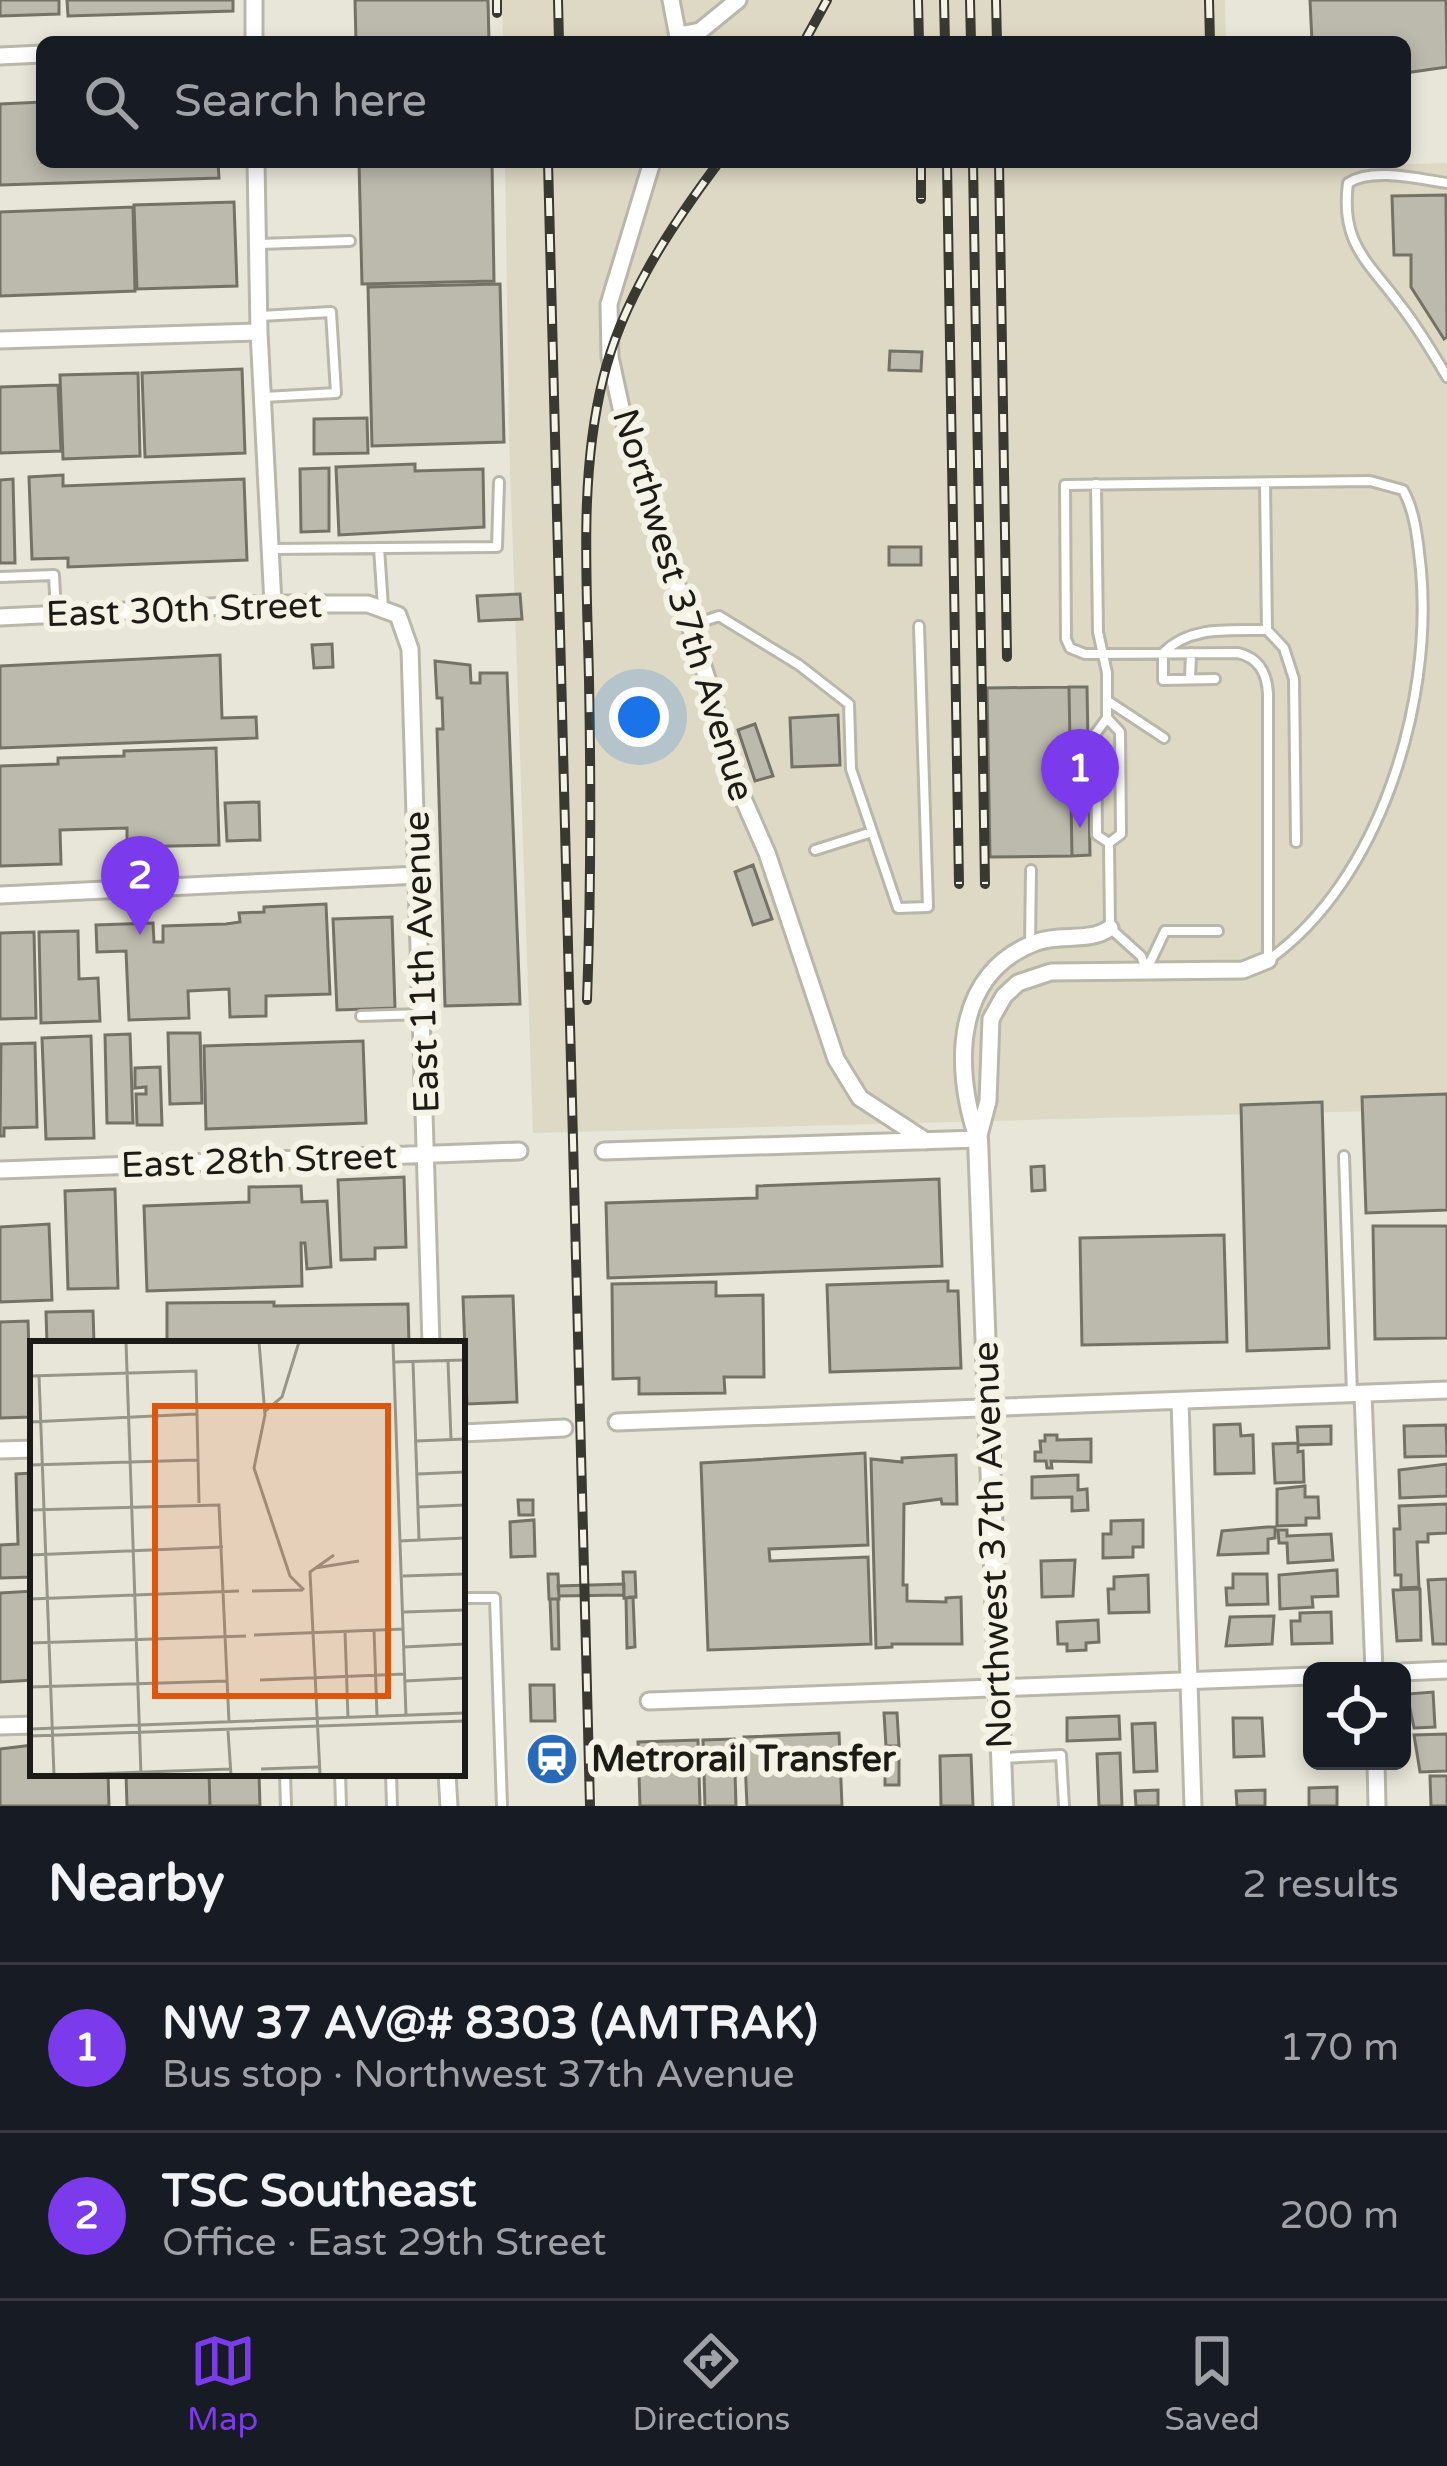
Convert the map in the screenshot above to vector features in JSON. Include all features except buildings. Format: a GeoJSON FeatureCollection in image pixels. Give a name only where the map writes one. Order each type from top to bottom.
{"type":"FeatureCollection","features":[{"type":"Feature","properties":{"kind":"street"},"geometry":{"type":"LineString","coordinates":[[254,0],[254,36]]}},
{"type":"Feature","properties":{"kind":"street"},"geometry":{"type":"LineString","coordinates":[[670,0],[679,36]]}},
{"type":"Feature","properties":{"kind":"street"},"geometry":{"type":"LineString","coordinates":[[686,36],[700,32],[738,0]]}},
{"type":"Feature","properties":{"kind":"street"},"geometry":{"type":"LineString","coordinates":[[0,56],[36,54]]}},
{"type":"Feature","properties":{"kind":"street"},"geometry":{"type":"LineString","coordinates":[[256,168],[273,604]]}},
{"type":"Feature","properties":{"kind":"street","name":"Northwest 37th Avenue"},"geometry":{"type":"LineString","coordinates":[[650,168],[610,296],[610,357],[623,417],[710,688],[726,760],[767,853],[841,1070],[868,1106],[926,1141]]}},
{"type":"Feature","properties":{"kind":"street"},"geometry":{"type":"LineString","coordinates":[[0,340],[259,324]]}},
{"type":"Feature","properties":{"kind":"street","name":"East 30th Street"},"geometry":{"type":"LineString","coordinates":[[0,616],[273,604],[375,607]]}},
{"type":"Feature","properties":{"kind":"street","name":"East 11th Avenue"},"geometry":{"type":"LineString","coordinates":[[375,607],[398,615],[410,649],[431,1341]]}},
{"type":"Feature","properties":{"kind":"street"},"geometry":{"type":"LineString","coordinates":[[0,895],[419,875]]}},
{"type":"Feature","properties":{"kind":"street"},"geometry":{"type":"LineString","coordinates":[[1030,945],[1059,937],[1095,936],[1110,928]]}},
{"type":"Feature","properties":{"kind":"street","name":"Northwest 37th Avenue"},"geometry":{"type":"LineString","coordinates":[[1003,1806],[978,1139],[965,1101],[968,1012],[987,977],[1030,945]]}},
{"type":"Feature","properties":{"kind":"street","name":"Northwest 37th Avenue"},"geometry":{"type":"LineString","coordinates":[[978,1139],[988,1101],[989,1029],[1004,996],[1027,979],[1052,972],[1243,970],[1268,960]]}},
{"type":"Feature","properties":{"kind":"street"},"geometry":{"type":"LineString","coordinates":[[604,1151],[978,1139]]}},
{"type":"Feature","properties":{"kind":"street","name":"East 28th Street"},"geometry":{"type":"LineString","coordinates":[[0,1170],[519,1151]]}},
{"type":"Feature","properties":{"kind":"street"},"geometry":{"type":"LineString","coordinates":[[617,1422],[1447,1390]]}},
{"type":"Feature","properties":{"kind":"street"},"geometry":{"type":"LineString","coordinates":[[1357,1395],[1373,1662]]}},
{"type":"Feature","properties":{"kind":"street"},"geometry":{"type":"LineString","coordinates":[[1180,1401],[1193,1806]]}},
{"type":"Feature","properties":{"kind":"street"},"geometry":{"type":"LineString","coordinates":[[465,1433],[564,1428]]}},
{"type":"Feature","properties":{"kind":"street"},"geometry":{"type":"LineString","coordinates":[[0,1450],[30,1449]]}},
{"type":"Feature","properties":{"kind":"street"},"geometry":{"type":"LineString","coordinates":[[1411,1672],[1447,1670]]}},
{"type":"Feature","properties":{"kind":"street"},"geometry":{"type":"LineString","coordinates":[[649,1701],[1303,1676]]}},
{"type":"Feature","properties":{"kind":"street"},"geometry":{"type":"LineString","coordinates":[[0,1726],[30,1725]]}},
{"type":"Feature","properties":{"kind":"street"},"geometry":{"type":"LineString","coordinates":[[1376,1770],[1378,1806]]}},
{"type":"Feature","properties":{"kind":"street"},"geometry":{"type":"LineString","coordinates":[[447,1776],[449,1806]]}},
{"type":"Feature","properties":{"kind":"lane"},"geometry":{"type":"LineString","coordinates":[[1447,182],[1355,178],[1348,183],[1344,213],[1358,254],[1406,311],[1447,377]]}},
{"type":"Feature","properties":{"kind":"lane"},"geometry":{"type":"LineString","coordinates":[[258,244],[350,241]]}},
{"type":"Feature","properties":{"kind":"lane"},"geometry":{"type":"LineString","coordinates":[[259,324],[332,312],[336,393],[262,397]]}},
{"type":"Feature","properties":{"kind":"lane"},"geometry":{"type":"LineString","coordinates":[[270,549],[497,548],[499,482]]}},
{"type":"Feature","properties":{"kind":"lane"},"geometry":{"type":"LineString","coordinates":[[1380,482],[1403,490],[1409,503],[1422,584],[1421,656],[1403,745],[1366,842],[1330,901],[1268,960],[1267,680],[1258,664],[1244,654],[1075,652],[1066,639],[1065,485],[1380,482]]}},
{"type":"Feature","properties":{"kind":"lane"},"geometry":{"type":"LineString","coordinates":[[1265,483],[1267,630],[1288,655],[1294,680],[1296,842]]}},
{"type":"Feature","properties":{"kind":"lane"},"geometry":{"type":"LineString","coordinates":[[1096,484],[1098,632],[1107,700],[1107,718],[1096,733],[1097,836],[1109,843]]}},
{"type":"Feature","properties":{"kind":"lane"},"geometry":{"type":"LineString","coordinates":[[375,607],[379,548]]}},
{"type":"Feature","properties":{"kind":"lane"},"geometry":{"type":"LineString","coordinates":[[0,577],[54,575],[56,614]]}},
{"type":"Feature","properties":{"kind":"lane"},"geometry":{"type":"LineString","coordinates":[[690,625],[719,616],[799,665],[849,704],[851,769],[898,908],[928,908],[919,626]]}},
{"type":"Feature","properties":{"kind":"lane"},"geometry":{"type":"LineString","coordinates":[[1215,680],[1163,680],[1163,653],[1177,640],[1199,632],[1267,630]]}},
{"type":"Feature","properties":{"kind":"lane"},"geometry":{"type":"LineString","coordinates":[[1190,680],[1191,653]]}},
{"type":"Feature","properties":{"kind":"lane"},"geometry":{"type":"LineString","coordinates":[[1107,700],[1164,738]]}},
{"type":"Feature","properties":{"kind":"lane"},"geometry":{"type":"LineString","coordinates":[[1107,718],[1120,732],[1121,834],[1109,843]]}},
{"type":"Feature","properties":{"kind":"lane"},"geometry":{"type":"LineString","coordinates":[[815,850],[872,832]]}},
{"type":"Feature","properties":{"kind":"lane"},"geometry":{"type":"LineString","coordinates":[[1109,843],[1110,928],[1141,956],[1147,971]]}},
{"type":"Feature","properties":{"kind":"lane"},"geometry":{"type":"LineString","coordinates":[[1030,945],[1031,870]]}},
{"type":"Feature","properties":{"kind":"lane"},"geometry":{"type":"LineString","coordinates":[[1147,971],[1165,932],[1218,932]]}},
{"type":"Feature","properties":{"kind":"lane"},"geometry":{"type":"LineString","coordinates":[[361,1016],[424,1014]]}},
{"type":"Feature","properties":{"kind":"lane"},"geometry":{"type":"LineString","coordinates":[[1344,1156],[1357,1395]]}},
{"type":"Feature","properties":{"kind":"lane"},"geometry":{"type":"LineString","coordinates":[[465,1598],[495,1598],[502,1806]]}},
{"type":"Feature","properties":{"kind":"lane"},"geometry":{"type":"LineString","coordinates":[[1001,1758],[1061,1755],[1064,1806]]}},
{"type":"Feature","properties":{"kind":"lane"},"geometry":{"type":"LineString","coordinates":[[285,1776],[286,1806]]}},
{"type":"Feature","properties":{"kind":"lane"},"geometry":{"type":"LineString","coordinates":[[340,1776],[341,1806]]}},
{"type":"Feature","properties":{"kind":"lane"},"geometry":{"type":"LineString","coordinates":[[391,1776],[392,1806]]}},
{"type":"Feature","properties":{"kind":"shaded area"},"geometry":{"type":"Polygon","coordinates":[[[502,0],[1225,0],[1226,36],[503,36],[502,0]]]}},
{"type":"Feature","properties":{"kind":"shaded area"},"geometry":{"type":"Polygon","coordinates":[[[1447,163],[1447,1109],[533,1133],[509,436],[505,168],[1411,168],[1411,164],[1447,163]]]}},
{"type":"Feature","properties":{"kind":"railway"},"geometry":{"type":"LineString","coordinates":[[497,0],[497,13]]}},
{"type":"Feature","properties":{"kind":"railway"},"geometry":{"type":"LineString","coordinates":[[558,0],[559,36]]}},
{"type":"Feature","properties":{"kind":"railway"},"geometry":{"type":"LineString","coordinates":[[807,36],[827,0]]}},
{"type":"Feature","properties":{"kind":"railway"},"geometry":{"type":"LineString","coordinates":[[918,0],[919,36]]}},
{"type":"Feature","properties":{"kind":"railway"},"geometry":{"type":"LineString","coordinates":[[944,0],[945,36]]}},
{"type":"Feature","properties":{"kind":"railway"},"geometry":{"type":"LineString","coordinates":[[970,0],[971,36]]}},
{"type":"Feature","properties":{"kind":"railway"},"geometry":{"type":"LineString","coordinates":[[996,0],[997,36]]}},
{"type":"Feature","properties":{"kind":"railway"},"geometry":{"type":"LineString","coordinates":[[1209,0],[1210,36]]}},
{"type":"Feature","properties":{"kind":"railway"},"geometry":{"type":"LineString","coordinates":[[548,168],[590,1806]]}},
{"type":"Feature","properties":{"kind":"railway"},"geometry":{"type":"LineString","coordinates":[[587,1000],[586,528],[595,416],[611,350],[635,292],[715,168]]}},
{"type":"Feature","properties":{"kind":"railway"},"geometry":{"type":"LineString","coordinates":[[921,168],[921,199]]}},
{"type":"Feature","properties":{"kind":"railway"},"geometry":{"type":"LineString","coordinates":[[947,168],[959,884]]}},
{"type":"Feature","properties":{"kind":"railway"},"geometry":{"type":"LineString","coordinates":[[973,168],[985,884]]}},
{"type":"Feature","properties":{"kind":"railway"},"geometry":{"type":"LineString","coordinates":[[999,168],[1007,657]]}},
{"type":"Feature","properties":{"kind":"place","name":"NW 37 AV@# 8303 (AMTRAK)"},"geometry":{"type":"Point","coordinates":[1080,828]}},
{"type":"Feature","properties":{"kind":"place","name":"TSC Southeast"},"geometry":{"type":"Point","coordinates":[140,935]}},
{"type":"Feature","properties":{"kind":"place","name":"Metrorail Transfer"},"geometry":{"type":"Point","coordinates":[552,1759]}}]}
